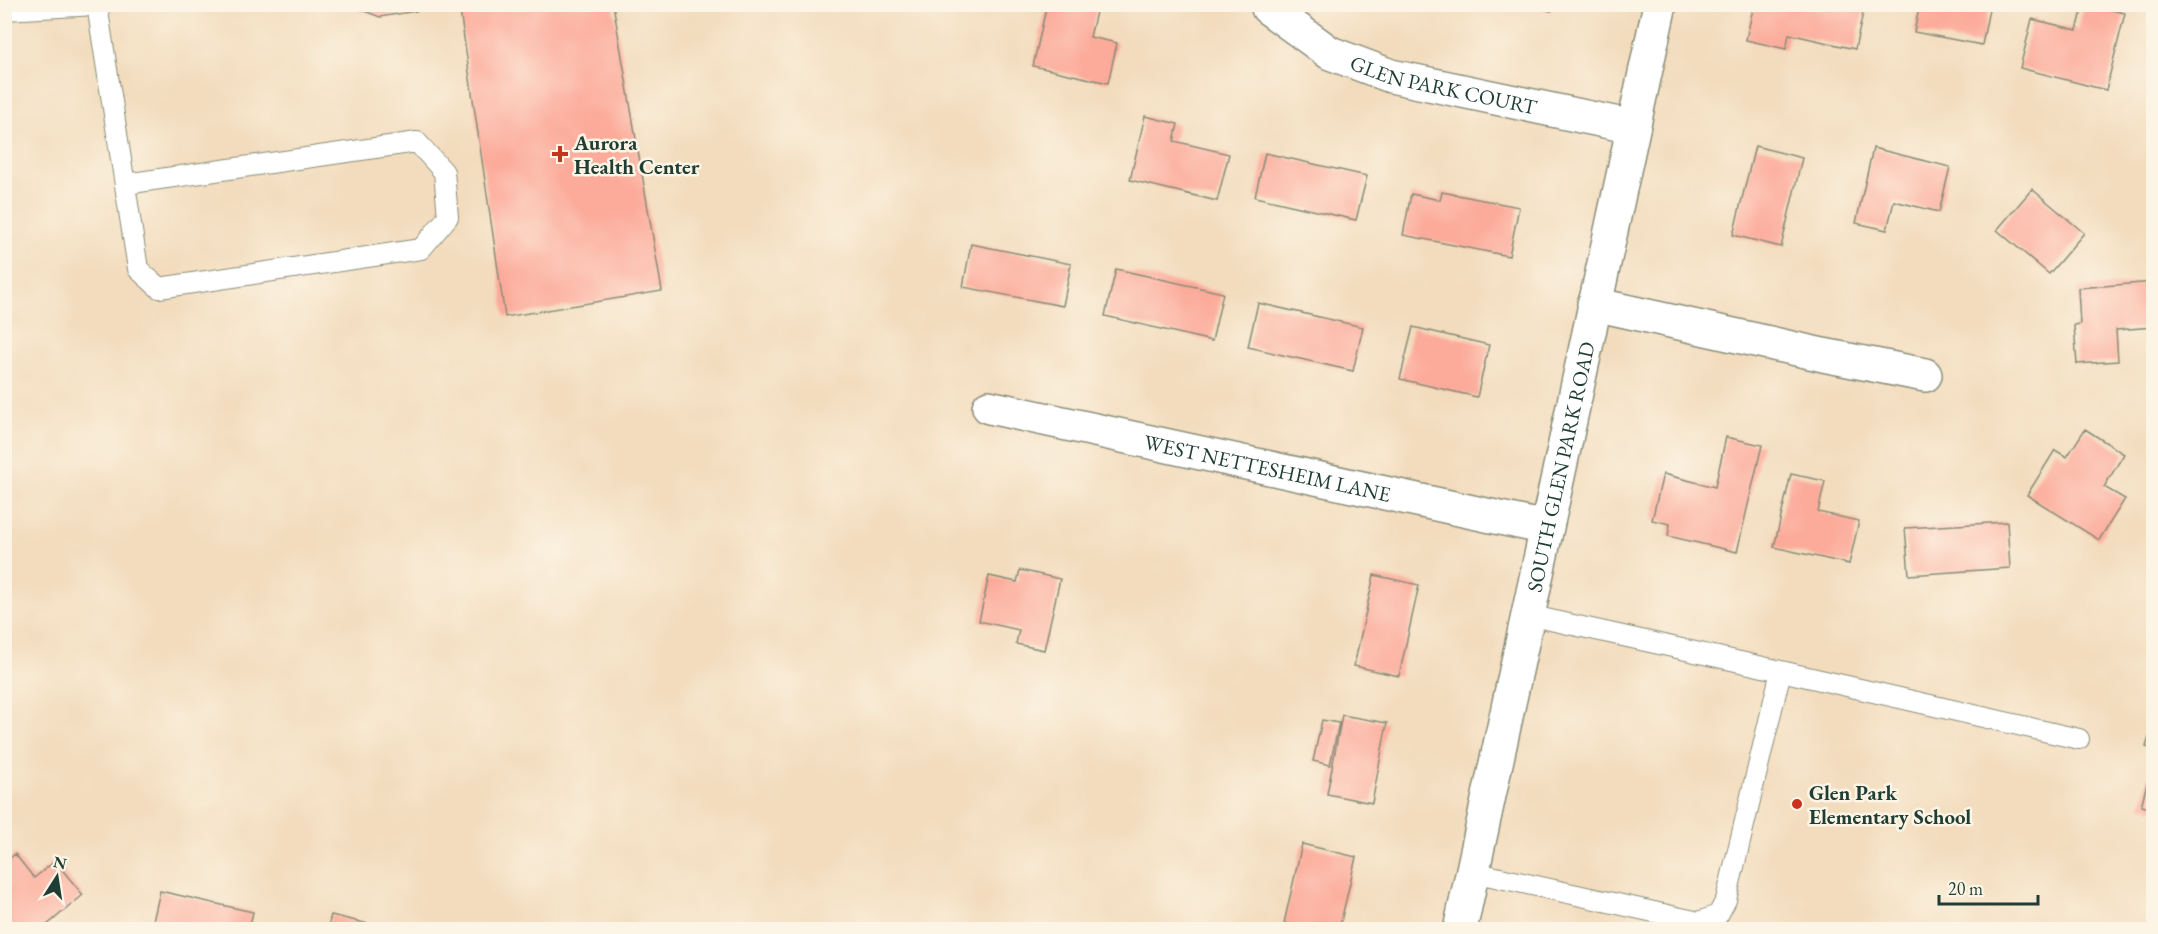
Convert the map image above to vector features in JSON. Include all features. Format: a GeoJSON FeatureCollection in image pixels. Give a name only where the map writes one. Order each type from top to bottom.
{"type":"FeatureCollection","features":[{"type":"Feature","properties":{"kind":"street","name":"SOUTH GLEN PARK ROAD"},"geometry":{"type":"LineString","coordinates":[[1460,930],[1660,4]]}},
{"type":"Feature","properties":{"kind":"street","name":"GLEN PARK COURT"},"geometry":{"type":"LineString","coordinates":[[1268,8],[1330,53],[1391,76],[1633,128]]}},
{"type":"Feature","properties":{"kind":"street"},"geometry":{"type":"LineString","coordinates":[[1594,304],[1823,355],[1925,375]]}},
{"type":"Feature","properties":{"kind":"street","name":"WEST NETTESHEIM LANE"},"geometry":{"type":"LineString","coordinates":[[989,407],[1546,528]]}},
{"type":"Feature","properties":{"kind":"lane"},"geometry":{"type":"LineString","coordinates":[[4,10],[97,5],[138,269],[159,288],[421,249],[448,217],[444,171],[417,142],[125,184]]}},
{"type":"Feature","properties":{"kind":"lane"},"geometry":{"type":"LineString","coordinates":[[1528,615],[2079,739]]}},
{"type":"Feature","properties":{"kind":"lane"},"geometry":{"type":"LineString","coordinates":[[1473,872],[1699,921],[1718,915],[1726,900],[1781,671]]}},
{"type":"Feature","properties":{"kind":"building"},"geometry":{"type":"Polygon","coordinates":[[[349,4],[458,4],[380,17],[349,5],[349,4]]]}},
{"type":"Feature","properties":{"kind":"building","name":"Aurora Health Center"},"geometry":{"type":"Polygon","coordinates":[[[459,4],[613,4],[662,291],[505,317],[459,4]]]}},
{"type":"Feature","properties":{"kind":"building"},"geometry":{"type":"Polygon","coordinates":[[[1047,4],[1098,4],[1090,37],[1117,43],[1108,83],[1033,66],[1047,4]]]}},
{"type":"Feature","properties":{"kind":"building"},"geometry":{"type":"Polygon","coordinates":[[[1527,4],[1553,4],[1551,11],[1527,4]]]}},
{"type":"Feature","properties":{"kind":"building"},"geometry":{"type":"Polygon","coordinates":[[[1754,4],[1865,4],[1855,49],[1789,34],[1786,49],[1746,40],[1754,4]]]}},
{"type":"Feature","properties":{"kind":"building"},"geometry":{"type":"Polygon","coordinates":[[[1905,4],[1990,4],[1982,45],[1914,32],[1919,8],[1905,4]]]}},
{"type":"Feature","properties":{"kind":"building"},"geometry":{"type":"Polygon","coordinates":[[[2084,4],[2125,13],[2106,90],[2020,68],[2032,19],[2077,30],[2084,4]]]}},
{"type":"Feature","properties":{"kind":"building"},"geometry":{"type":"Polygon","coordinates":[[[1145,116],[1178,124],[1174,141],[1229,154],[1217,201],[1130,180],[1145,116]]]}},
{"type":"Feature","properties":{"kind":"building"},"geometry":{"type":"Polygon","coordinates":[[[1755,146],[1802,158],[1781,247],[1733,235],[1755,146]]]}},
{"type":"Feature","properties":{"kind":"building"},"geometry":{"type":"Polygon","coordinates":[[[1873,148],[1950,167],[1939,212],[1894,201],[1887,230],[1856,223],[1873,148]]]}},
{"type":"Feature","properties":{"kind":"building"},"geometry":{"type":"Polygon","coordinates":[[[1265,153],[1367,176],[1356,220],[1255,197],[1265,153]]]}},
{"type":"Feature","properties":{"kind":"building"},"geometry":{"type":"Polygon","coordinates":[[[2032,189],[2084,233],[2049,274],[1997,230],[2032,189]]]}},
{"type":"Feature","properties":{"kind":"building"},"geometry":{"type":"Polygon","coordinates":[[[1442,192],[1519,207],[1509,256],[1403,235],[1411,194],[1440,200],[1442,192]]]}},
{"type":"Feature","properties":{"kind":"building"},"geometry":{"type":"Polygon","coordinates":[[[971,244],[1071,264],[1063,306],[963,287],[971,244]]]}},
{"type":"Feature","properties":{"kind":"building"},"geometry":{"type":"Polygon","coordinates":[[[1116,269],[1223,293],[1212,341],[1105,316],[1116,269]]]}},
{"type":"Feature","properties":{"kind":"building"},"geometry":{"type":"Polygon","coordinates":[[[2154,282],[2154,327],[2116,330],[2118,361],[2077,364],[2074,325],[2080,324],[2078,288],[2154,282]]]}},
{"type":"Feature","properties":{"kind":"building"},"geometry":{"type":"Polygon","coordinates":[[[1258,303],[1363,327],[1353,371],[1248,347],[1258,303]]]}},
{"type":"Feature","properties":{"kind":"building"},"geometry":{"type":"Polygon","coordinates":[[[1413,327],[1489,345],[1477,397],[1400,379],[1413,327]]]}},
{"type":"Feature","properties":{"kind":"building"},"geometry":{"type":"Polygon","coordinates":[[[2085,429],[2124,454],[2104,487],[2125,499],[2099,540],[2027,495],[2055,450],[2067,457],[2085,429]]]}},
{"type":"Feature","properties":{"kind":"building"},"geometry":{"type":"Polygon","coordinates":[[[1726,437],[1762,445],[1737,552],[1668,536],[1670,524],[1652,520],[1663,474],[1715,487],[1726,437]]]}},
{"type":"Feature","properties":{"kind":"building"},"geometry":{"type":"Polygon","coordinates":[[[1791,474],[1825,481],[1818,512],[1859,521],[1849,564],[1774,547],[1791,474]]]}},
{"type":"Feature","properties":{"kind":"building"},"geometry":{"type":"Polygon","coordinates":[[[2007,522],[2010,568],[1909,575],[1905,528],[2007,522]]]}},
{"type":"Feature","properties":{"kind":"building"},"geometry":{"type":"Polygon","coordinates":[[[1020,570],[1060,579],[1044,650],[1016,644],[1019,630],[979,621],[989,576],[1017,582],[1020,570]]]}},
{"type":"Feature","properties":{"kind":"building"},"geometry":{"type":"Polygon","coordinates":[[[1374,575],[1419,585],[1399,676],[1354,666],[1374,575]]]}},
{"type":"Feature","properties":{"kind":"building"},"geometry":{"type":"Polygon","coordinates":[[[1342,715],[1387,723],[1372,803],[1327,794],[1342,715]]]}},
{"type":"Feature","properties":{"kind":"building"},"geometry":{"type":"Polygon","coordinates":[[[1322,720],[1339,723],[1330,765],[1313,761],[1322,720]]]}},
{"type":"Feature","properties":{"kind":"building"},"geometry":{"type":"Polygon","coordinates":[[[2154,724],[2154,749],[2146,747],[2154,724]]]}},
{"type":"Feature","properties":{"kind":"building"},"geometry":{"type":"Polygon","coordinates":[[[2154,761],[2154,809],[2141,806],[2154,761]]]}},
{"type":"Feature","properties":{"kind":"building"},"geometry":{"type":"Polygon","coordinates":[[[1302,844],[1356,857],[1339,930],[1312,930],[1284,923],[1302,844]]]}},
{"type":"Feature","properties":{"kind":"building"},"geometry":{"type":"Polygon","coordinates":[[[15,854],[34,878],[55,861],[83,895],[41,930],[4,930],[4,863],[15,854]]]}},
{"type":"Feature","properties":{"kind":"building"},"geometry":{"type":"Polygon","coordinates":[[[160,891],[253,912],[249,930],[151,930],[160,891]]]}},
{"type":"Feature","properties":{"kind":"building"},"geometry":{"type":"Polygon","coordinates":[[[331,915],[377,926],[376,930],[327,930],[331,915]]]}},
{"type":"Feature","properties":{"kind":"place","name":"Aurora Health Center"},"geometry":{"type":"Point","coordinates":[560,154]}},
{"type":"Feature","properties":{"kind":"place","name":"Glen Park Elementary School"},"geometry":{"type":"Point","coordinates":[1797,804]}}]}
